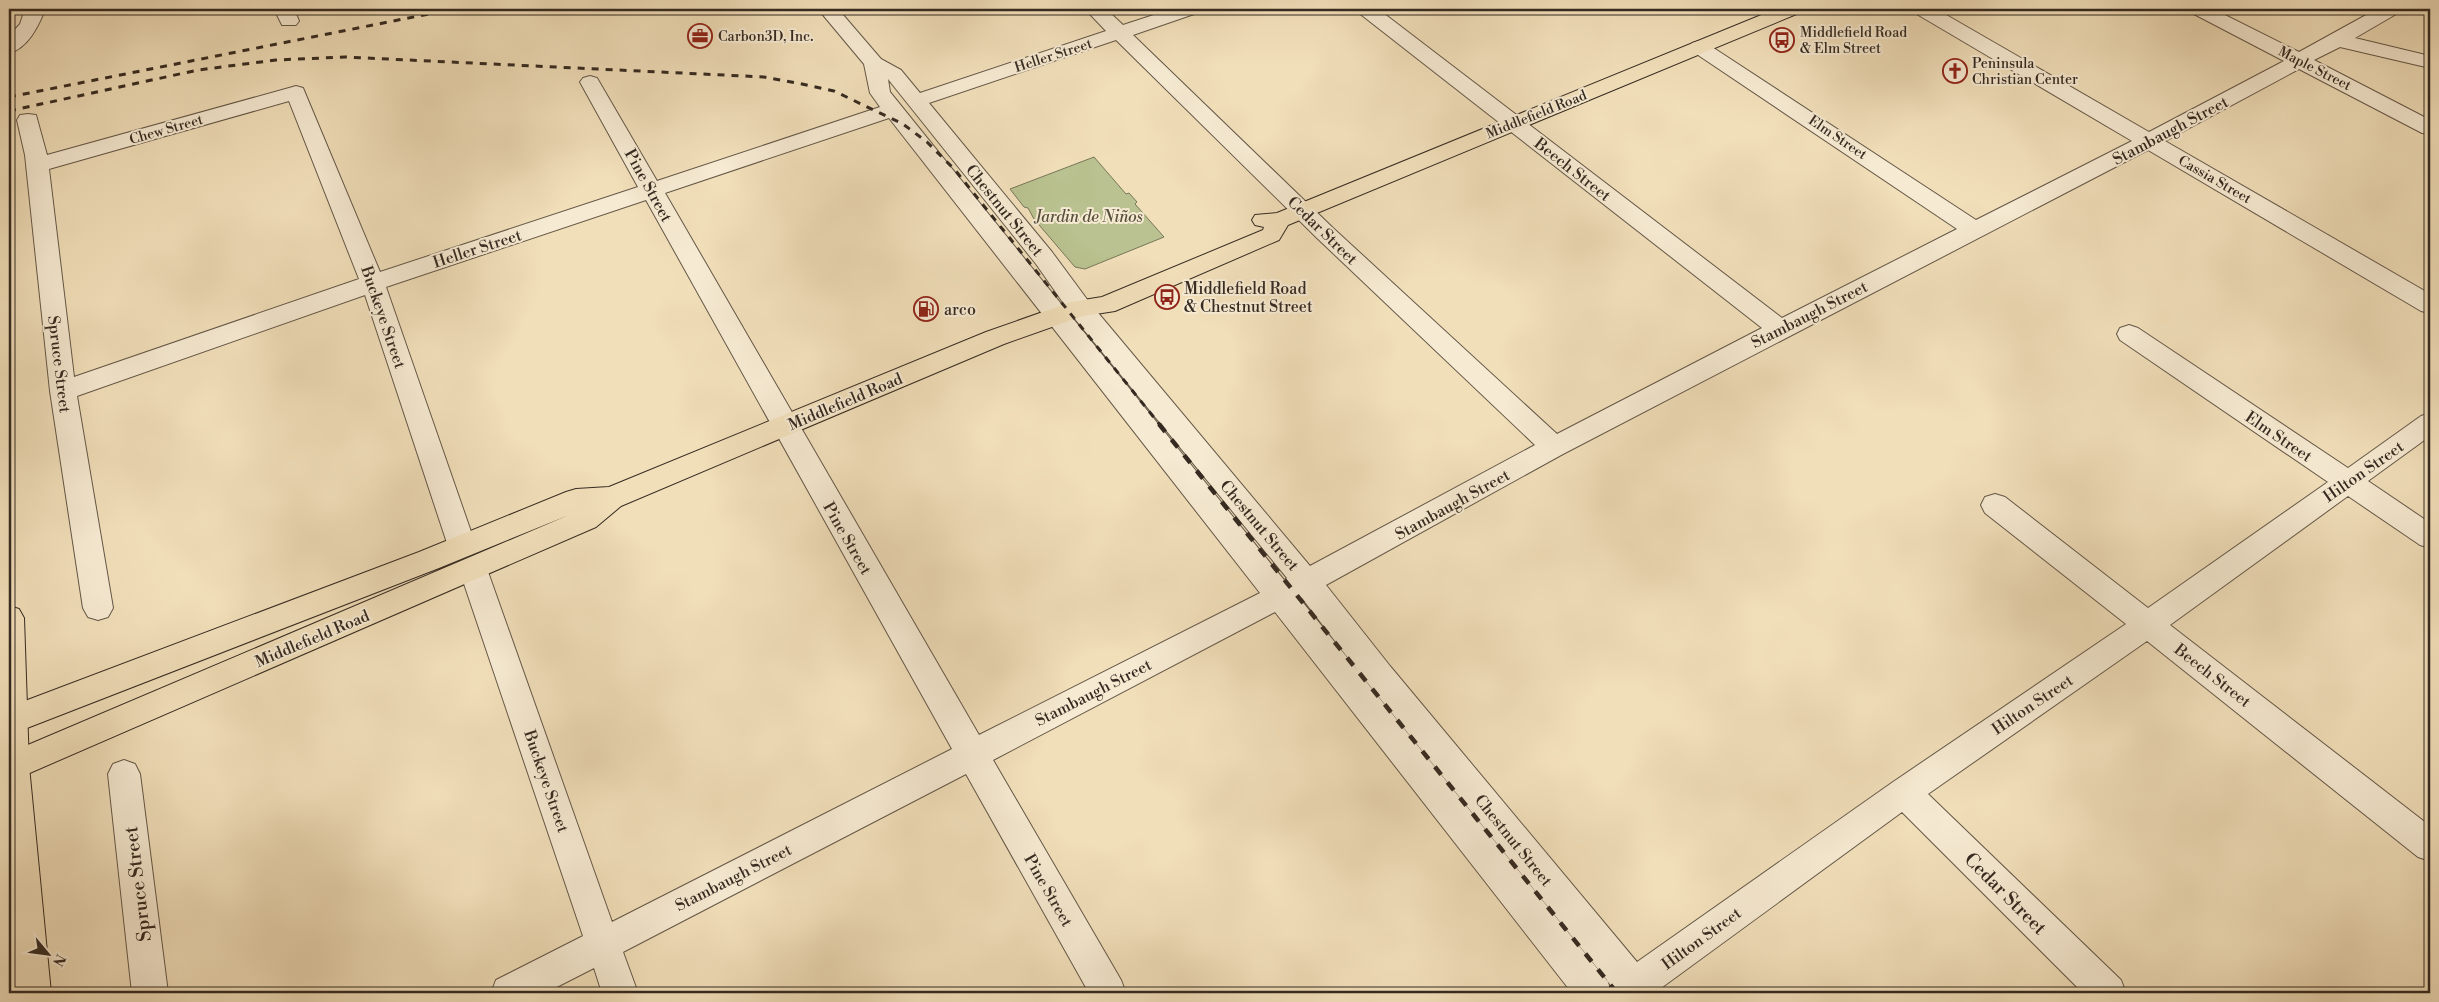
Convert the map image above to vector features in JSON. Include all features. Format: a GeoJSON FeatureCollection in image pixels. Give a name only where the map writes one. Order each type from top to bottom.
{"type":"FeatureCollection","features":[{"type":"Feature","properties":{"kind":"main road","name":"Middlefield Road"},"geometry":{"type":"LineString","coordinates":[[10,720],[467,558],[586,519],[611,498],[921,368],[1069,312],[1098,293],[1148,273],[1261,220],[1280,220],[1792,9]]}},
{"type":"Feature","properties":{"kind":"main road","name":"Middlefield Road"},"geometry":{"type":"LineString","coordinates":[[11,767],[467,558]]}},
{"type":"Feature","properties":{"kind":"main road"},"geometry":{"type":"LineString","coordinates":[[9,618],[11,767],[33,993]]}},
{"type":"Feature","properties":{"kind":"street"},"geometry":{"type":"LineString","coordinates":[[9,48],[29,26],[35,9]]}},
{"type":"Feature","properties":{"kind":"street","name":"Chestnut Street"},"geometry":{"type":"LineString","coordinates":[[828,9],[874,63],[894,74],[1044,258],[1069,312]]}},
{"type":"Feature","properties":{"kind":"street","name":"Cedar Street"},"geometry":{"type":"LineString","coordinates":[[1095,9],[1554,447]]}},
{"type":"Feature","properties":{"kind":"street","name":"Heller Street"},"geometry":{"type":"LineString","coordinates":[[916,101],[1190,9]]}},
{"type":"Feature","properties":{"kind":"street","name":"Beech Street"},"geometry":{"type":"LineString","coordinates":[[1366,9],[1780,329]]}},
{"type":"Feature","properties":{"kind":"street","name":"Cassia Street"},"geometry":{"type":"LineString","coordinates":[[1922,9],[2430,305]]}},
{"type":"Feature","properties":{"kind":"street","name":"Maple Street"},"geometry":{"type":"LineString","coordinates":[[2198,9],[2430,128]]}},
{"type":"Feature","properties":{"kind":"street","name":"Stambaugh Street"},"geometry":{"type":"LineString","coordinates":[[509,993],[1293,589],[1554,447],[1780,329],[2150,141],[2391,9]]}},
{"type":"Feature","properties":{"kind":"street"},"geometry":{"type":"LineString","coordinates":[[2337,40],[2430,62]]}},
{"type":"Feature","properties":{"kind":"street","name":"Elm Street"},"geometry":{"type":"LineString","coordinates":[[1699,47],[1975,230]]}},
{"type":"Feature","properties":{"kind":"street","name":"Chestnut Street"},"geometry":{"type":"LineString","coordinates":[[874,63],[880,93],[892,110],[1069,312],[1293,589],[1594,993]]}},
{"type":"Feature","properties":{"kind":"street","name":"Pine Street"},"geometry":{"type":"LineString","coordinates":[[590,82],[1108,993]]}},
{"type":"Feature","properties":{"kind":"street","name":"Chew Street"},"geometry":{"type":"LineString","coordinates":[[37,166],[296,92]]}},
{"type":"Feature","properties":{"kind":"street","name":"Buckeye Street"},"geometry":{"type":"LineString","coordinates":[[296,92],[373,283],[467,558],[620,993]]}},
{"type":"Feature","properties":{"kind":"street","name":"Heller Street"},"geometry":{"type":"LineString","coordinates":[[63,391],[373,283],[892,110]]}},
{"type":"Feature","properties":{"kind":"street","name":"Spruce Street"},"geometry":{"type":"LineString","coordinates":[[28,120],[37,166],[63,391],[98,608]]}},
{"type":"Feature","properties":{"kind":"street","name":"Elm Street"},"geometry":{"type":"LineString","coordinates":[[2129,334],[2430,538]]}},
{"type":"Feature","properties":{"kind":"street","name":"Hilton Street"},"geometry":{"type":"LineString","coordinates":[[1637,990],[1904,792],[2149,624],[2430,423]]}},
{"type":"Feature","properties":{"kind":"street","name":"Beech Street"},"geometry":{"type":"LineString","coordinates":[[1995,505],[2430,846]]}},
{"type":"Feature","properties":{"kind":"street","name":"Chestnut Street"},"geometry":{"type":"LineString","coordinates":[[1293,589],[1379,675],[1637,990]]}},
{"type":"Feature","properties":{"kind":"street","name":"Spruce Street"},"geometry":{"type":"LineString","coordinates":[[124,774],[150,993]]}},
{"type":"Feature","properties":{"kind":"street","name":"Cedar Street"},"geometry":{"type":"LineString","coordinates":[[1904,792],[2108,993]]}},
{"type":"Feature","properties":{"kind":"green space","name":"Jardin de Niños"},"geometry":{"type":"Polygon","coordinates":[[[1094,157],[1126,194],[1129,193],[1137,202],[1135,204],[1164,237],[1085,269],[1075,267],[1034,219],[1028,208],[1024,207],[1010,189],[1094,157]]]}},
{"type":"Feature","properties":{"kind":"railway"},"geometry":{"type":"LineString","coordinates":[[9,97],[454,9]]}},
{"type":"Feature","properties":{"kind":"railway"},"geometry":{"type":"LineString","coordinates":[[9,111],[198,70],[276,60],[345,57],[764,77],[834,91],[903,124],[927,142],[955,170],[1160,425]]}},
{"type":"Feature","properties":{"kind":"railway"},"geometry":{"type":"LineString","coordinates":[[1159,424],[1617,993]]}},
{"type":"Feature","properties":{"kind":"place","name":"Carbon3D, Inc."},"geometry":{"type":"Point","coordinates":[700,36]}},
{"type":"Feature","properties":{"kind":"place","name":"Middlefield Road & Elm Street"},"geometry":{"type":"Point","coordinates":[1782,40]}},
{"type":"Feature","properties":{"kind":"place","name":"Peninsula Christian Center"},"geometry":{"type":"Point","coordinates":[1955,71]}},
{"type":"Feature","properties":{"kind":"place","name":"Middlefield Road & Chestnut Street"},"geometry":{"type":"Point","coordinates":[1167,297]}},
{"type":"Feature","properties":{"kind":"place","name":"arco"},"geometry":{"type":"Point","coordinates":[926,309]}}]}
